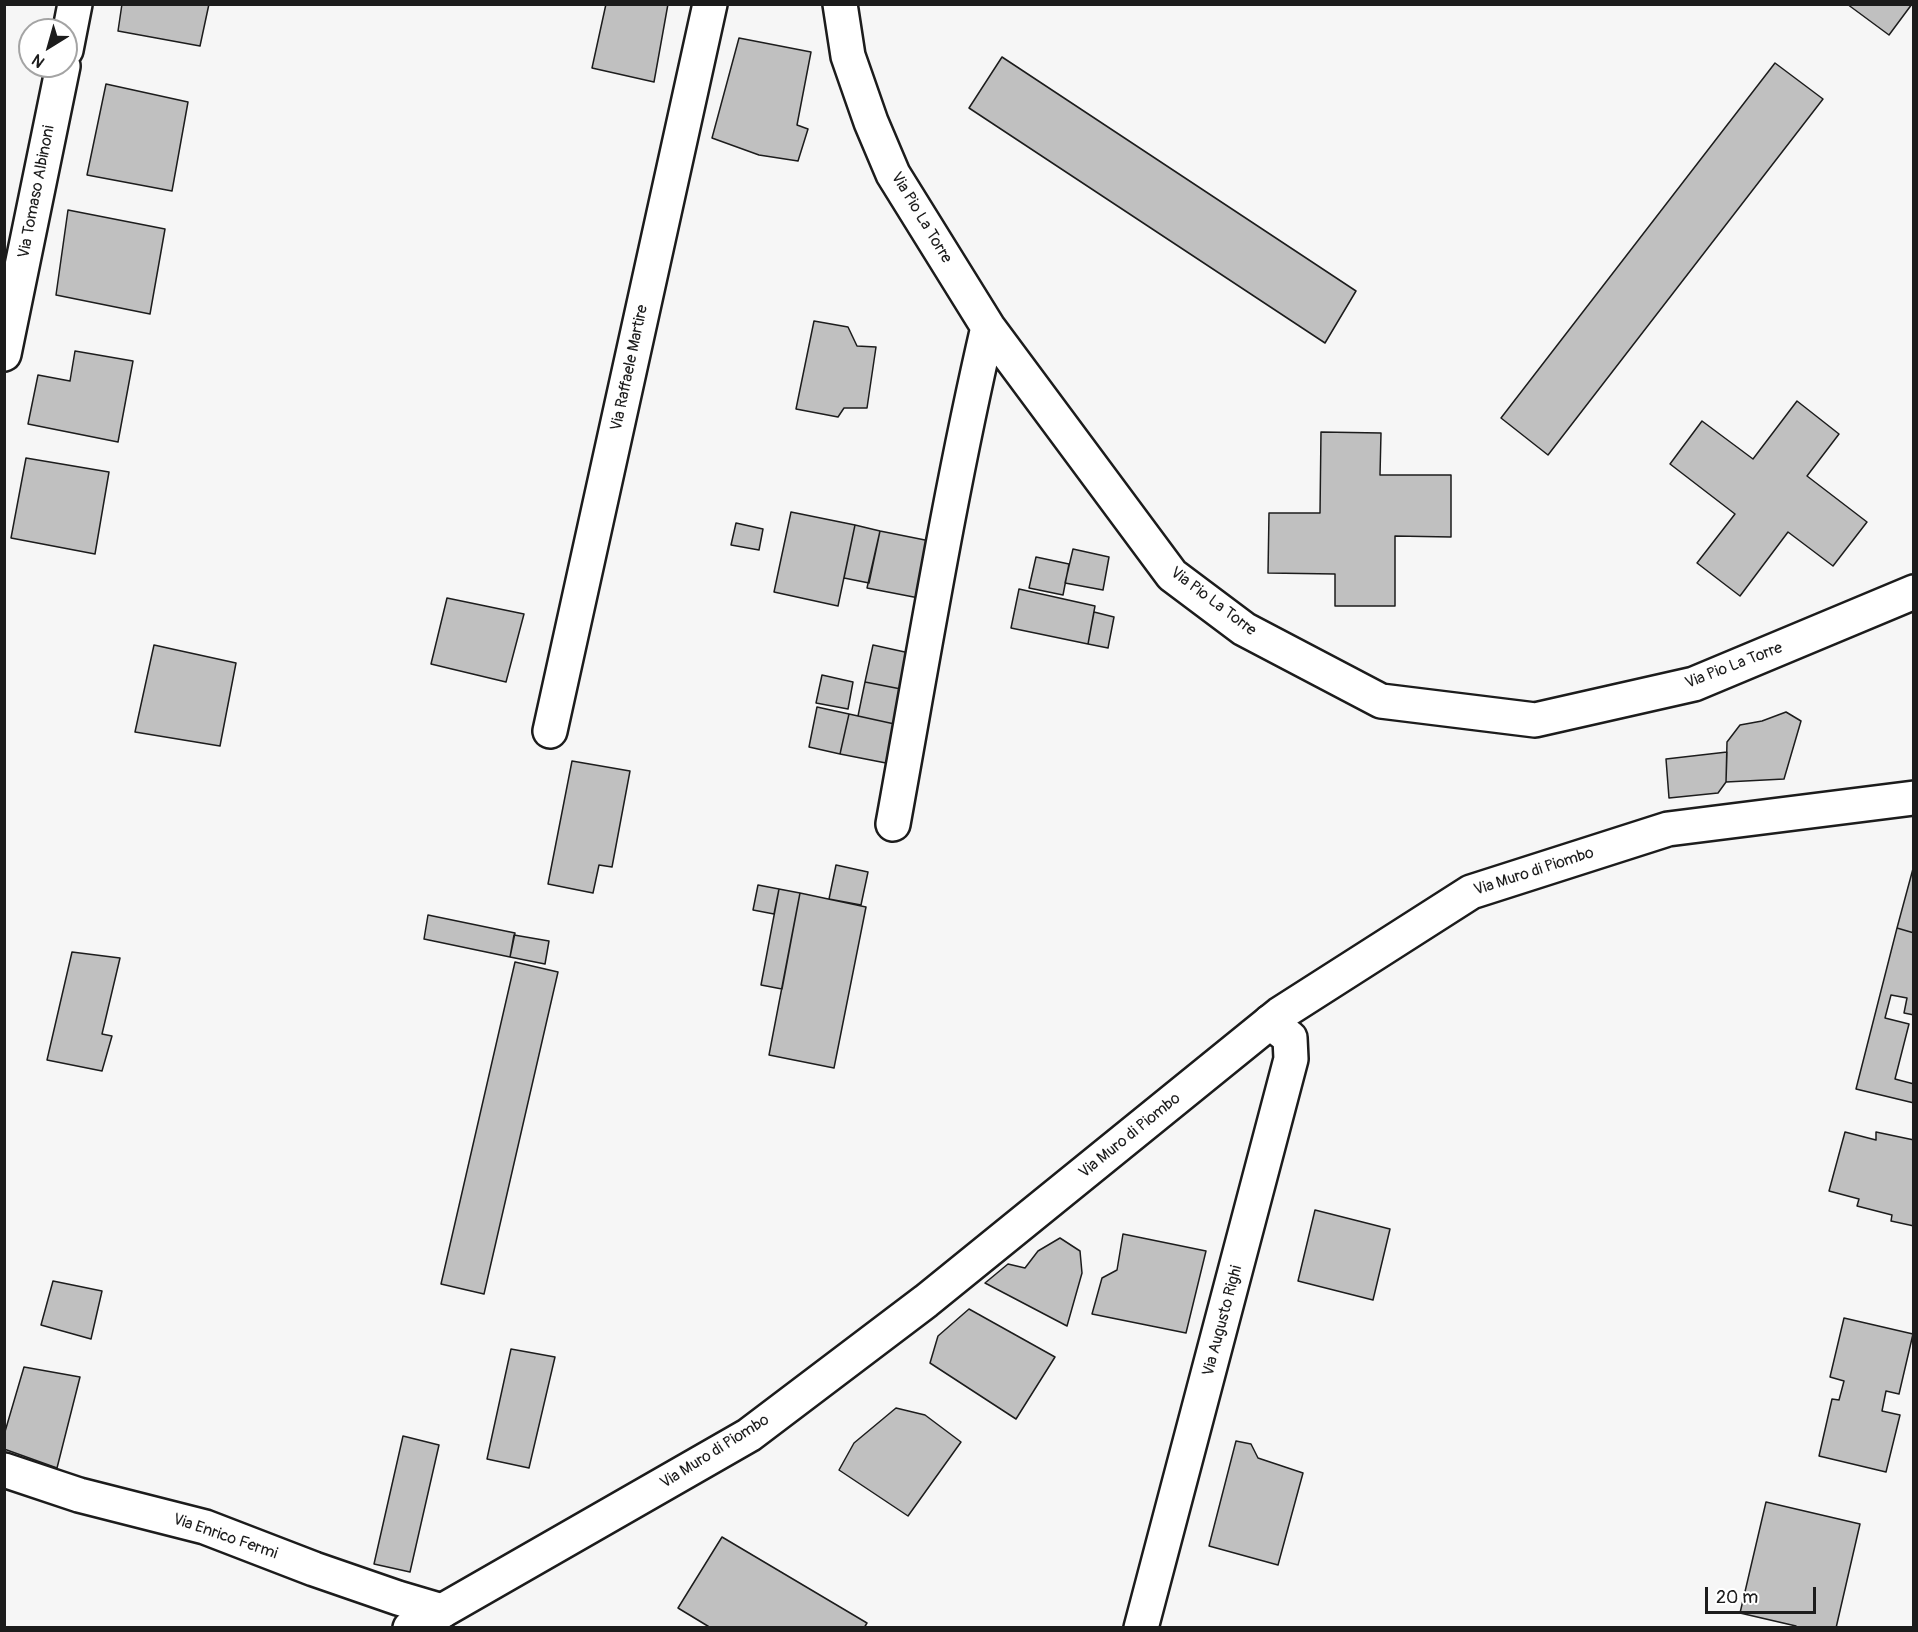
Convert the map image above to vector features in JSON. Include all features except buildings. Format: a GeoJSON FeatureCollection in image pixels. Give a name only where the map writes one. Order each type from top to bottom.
{"type":"FeatureCollection","features":[{"type":"Feature","properties":{"kind":"street","name":"Via Raffaele Martire"},"geometry":{"type":"LineString","coordinates":[[550,731],[710,4]]}},
{"type":"Feature","properties":{"kind":"street","name":"Via Pio La Torre"},"geometry":{"type":"LineString","coordinates":[[840,4],[848,56],[871,122],[893,174],[988,327],[1172,575],[1244,629],[1381,701],[1535,720],[1694,684],[1914,592]]}},
{"type":"Feature","properties":{"kind":"street","name":"Via Tomaso Albinoni"},"geometry":{"type":"LineString","coordinates":[[4,354],[61,78]]}},
{"type":"Feature","properties":{"kind":"street"},"geometry":{"type":"LineString","coordinates":[[893,824],[949,511],[988,327]]}},
{"type":"Feature","properties":{"kind":"street","name":"Via Muro di Piombo"},"geometry":{"type":"LineString","coordinates":[[410,1628],[749,1436],[926,1301],[1270,1022],[1471,892],[1668,829],[1914,798]]}},
{"type":"Feature","properties":{"kind":"street","name":"Via Augusto Righi"},"geometry":{"type":"LineString","coordinates":[[1142,1628],[1291,1059],[1290,1038],[1270,1022]]}},
{"type":"Feature","properties":{"kind":"street","name":"Via Enrico Fermi"},"geometry":{"type":"LineString","coordinates":[[4,1470],[79,1495],[205,1527],[398,1599],[442,1611]]}}]}
